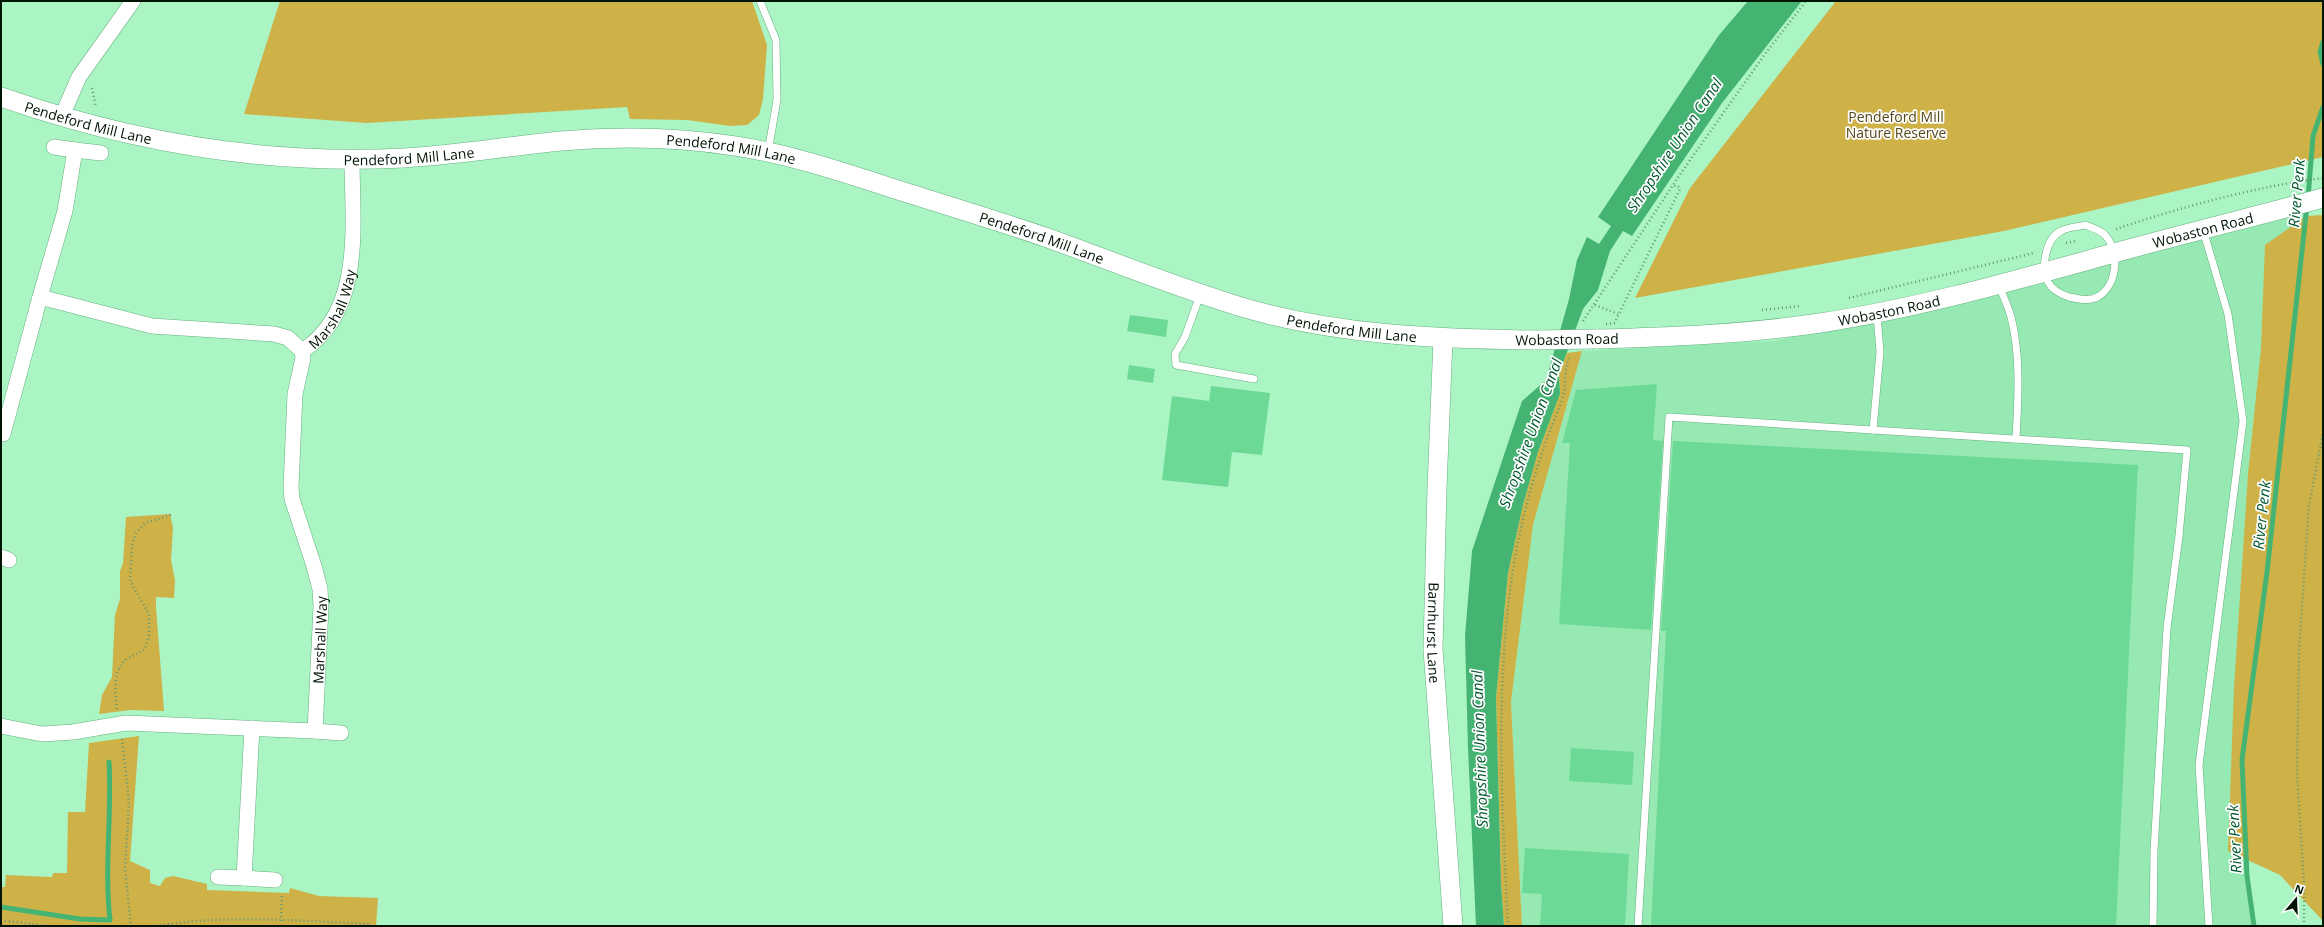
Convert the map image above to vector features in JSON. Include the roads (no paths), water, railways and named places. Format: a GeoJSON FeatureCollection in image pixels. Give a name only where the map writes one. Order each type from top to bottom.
{"type":"FeatureCollection","features":[{"type":"Feature","properties":{"kind":"street"},"geometry":{"type":"LineString","coordinates":[[62,116],[79,77],[133,1]]}},
{"type":"Feature","properties":{"kind":"street","name":"Pendeford Mill Lane"},"geometry":{"type":"LineString","coordinates":[[1,97],[121,133],[189,146],[260,154],[352,159],[448,154],[565,141],[617,138],[678,139],[768,152],[815,163],[999,222],[1239,306],[1276,316],[1353,329],[1443,339]]}},
{"type":"Feature","properties":{"kind":"street"},"geometry":{"type":"LineString","coordinates":[[54,147],[101,153]]}},
{"type":"Feature","properties":{"kind":"street"},"geometry":{"type":"LineString","coordinates":[[3,434],[65,211],[75,150]]}},
{"type":"Feature","properties":{"kind":"street","name":"Marshall Way"},"geometry":{"type":"LineString","coordinates":[[314,731],[321,607],[320,589],[292,498],[291,487],[295,394],[303,358],[302,351],[323,332],[344,295],[348,280],[351,258],[352,159]]}},
{"type":"Feature","properties":{"kind":"street","name":"Wobaston Road"},"geometry":{"type":"LineString","coordinates":[[1443,339],[1535,340],[1676,337],[1771,329],[1820,323],[1999,285],[2323,198]]}},
{"type":"Feature","properties":{"kind":"street"},"geometry":{"type":"LineString","coordinates":[[40,297],[152,326],[274,334],[288,338],[302,351]]}},
{"type":"Feature","properties":{"kind":"street","name":"Barnhurst Lane"},"geometry":{"type":"LineString","coordinates":[[1443,339],[1437,488],[1434,649],[1453,926]]}},
{"type":"Feature","properties":{"kind":"street"},"geometry":{"type":"LineString","coordinates":[[1,726],[42,734],[73,732],[126,723],[341,733]]}},
{"type":"Feature","properties":{"kind":"street"},"geometry":{"type":"LineString","coordinates":[[244,878],[252,728]]}},
{"type":"Feature","properties":{"kind":"street"},"geometry":{"type":"LineString","coordinates":[[218,877],[244,878],[279,884]]}},
{"type":"Feature","properties":{"kind":"lane"},"geometry":{"type":"LineString","coordinates":[[760,1],[776,40],[777,100],[768,152]]}},
{"type":"Feature","properties":{"kind":"lane"},"geometry":{"type":"LineString","coordinates":[[2085,225],[2104,233],[2114,253],[2115,266],[2110,282],[2099,296],[2084,300],[2065,296],[2051,288],[2043,273],[2046,249],[2060,231],[2085,225]]}},
{"type":"Feature","properties":{"kind":"lane"},"geometry":{"type":"LineString","coordinates":[[2203,229],[2228,314],[2243,421],[2199,765],[2209,926]]}},
{"type":"Feature","properties":{"kind":"lane"},"geometry":{"type":"LineString","coordinates":[[1999,285],[2011,317],[2016,349],[2018,408],[2016,439]]}},
{"type":"Feature","properties":{"kind":"lane"},"geometry":{"type":"LineString","coordinates":[[1201,293],[1185,337],[1175,354],[1176,365],[1254,379]]}},
{"type":"Feature","properties":{"kind":"lane"},"geometry":{"type":"LineString","coordinates":[[1873,430],[1880,352],[1877,312]]}},
{"type":"Feature","properties":{"kind":"lane"},"geometry":{"type":"LineString","coordinates":[[1638,926],[1669,417],[2187,450],[2167,628],[2154,851],[2153,926]]}},
{"type":"Feature","properties":{"kind":"water","name":"Shropshire Union Canal"},"geometry":{"type":"Polygon","coordinates":[[[1748,1],[1802,1],[1722,103],[1632,236],[1623,231],[1610,251],[1598,290],[1583,309],[1559,374],[1560,394],[1538,452],[1523,505],[1508,573],[1496,697],[1501,883],[1504,926],[1476,926],[1468,748],[1465,636],[1472,551],[1522,401],[1546,380],[1569,299],[1577,260],[1587,237],[1599,244],[1611,226],[1598,217],[1719,35],[1748,1]]]}},
{"type":"Feature","properties":{"kind":"waterway","name":"River Penk"},"geometry":{"type":"LineString","coordinates":[[2323,42],[2320,52],[2323,64]]}},
{"type":"Feature","properties":{"kind":"waterway","name":"River Penk"},"geometry":{"type":"LineString","coordinates":[[2308,198],[2313,136],[2323,107]]}},
{"type":"Feature","properties":{"kind":"waterway","name":"River Penk"},"geometry":{"type":"LineString","coordinates":[[2254,926],[2247,876],[2242,760],[2267,572],[2307,205]]}},
{"type":"Feature","properties":{"kind":"waterway"},"geometry":{"type":"LineString","coordinates":[[1,907],[80,919],[110,920],[108,900],[110,802],[109,762]]}},
{"type":"Feature","properties":{"kind":"park label","name":"Pendeford Mill Nature Reserve"},"geometry":{"type":"Point","coordinates":[1896,124]}}]}
